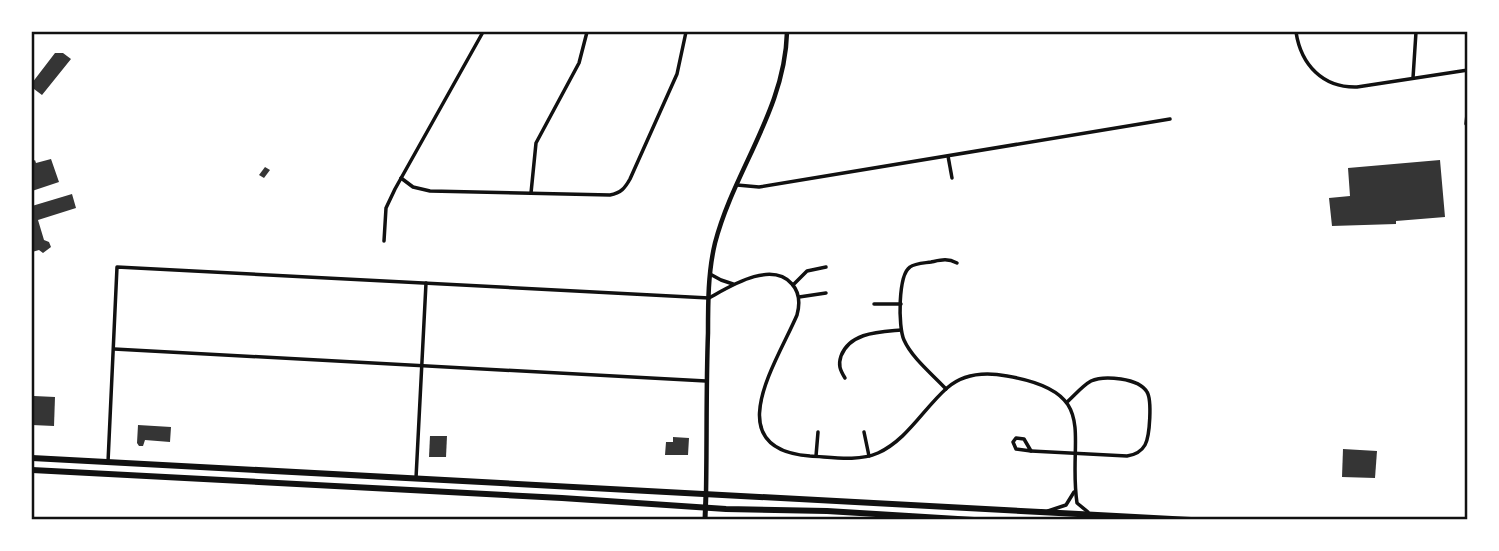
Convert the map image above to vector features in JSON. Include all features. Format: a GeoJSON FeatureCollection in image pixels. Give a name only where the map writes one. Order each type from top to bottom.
{"type":"FeatureCollection","features":[{"type":"Feature","properties":{"kind":"highway"},"geometry":{"type":"LineString","coordinates":[[32,458],[1191,520]]}},
{"type":"Feature","properties":{"kind":"highway"},"geometry":{"type":"LineString","coordinates":[[32,470],[705,508],[974,520]]}},
{"type":"Feature","properties":{"kind":"main road"},"geometry":{"type":"LineString","coordinates":[[705,520],[706,493]]}},
{"type":"Feature","properties":{"kind":"street"},"geometry":{"type":"LineString","coordinates":[[384,242],[386,208],[483,32]]}},
{"type":"Feature","properties":{"kind":"street"},"geometry":{"type":"LineString","coordinates":[[531,193],[536,143],[579,63],[587,32]]}},
{"type":"Feature","properties":{"kind":"street"},"geometry":{"type":"LineString","coordinates":[[401,178],[413,187],[430,191],[610,195],[622,190],[630,179],[677,74],[686,32]]}},
{"type":"Feature","properties":{"kind":"street"},"geometry":{"type":"LineString","coordinates":[[706,493],[710,274],[721,225],[776,95],[787,32]]}},
{"type":"Feature","properties":{"kind":"street"},"geometry":{"type":"LineString","coordinates":[[1296,32],[1300,49],[1309,66],[1321,78],[1336,85],[1357,88],[1468,70]]}},
{"type":"Feature","properties":{"kind":"street"},"geometry":{"type":"LineString","coordinates":[[1413,79],[1416,32]]}},
{"type":"Feature","properties":{"kind":"street"},"geometry":{"type":"LineString","coordinates":[[1466,124],[1468,105]]}},
{"type":"Feature","properties":{"kind":"street"},"geometry":{"type":"LineString","coordinates":[[737,185],[759,187],[1170,119]]}},
{"type":"Feature","properties":{"kind":"street"},"geometry":{"type":"LineString","coordinates":[[948,156],[952,178]]}},
{"type":"Feature","properties":{"kind":"street"},"geometry":{"type":"LineString","coordinates":[[946,389],[904,341],[901,330],[902,283],[911,266],[948,259],[957,262]]}},
{"type":"Feature","properties":{"kind":"street"},"geometry":{"type":"LineString","coordinates":[[108,462],[117,267],[709,298],[735,284],[769,275],[785,278],[793,285],[799,297],[797,316],[761,396],[758,412],[766,436],[777,447],[796,454],[816,456],[869,456],[879,453],[897,441],[946,389],[970,375],[1004,375],[1043,384],[1066,402],[1077,429],[1075,490],[1079,506],[1091,514]]}},
{"type":"Feature","properties":{"kind":"street"},"geometry":{"type":"LineString","coordinates":[[793,285],[807,271],[826,267]]}},
{"type":"Feature","properties":{"kind":"street"},"geometry":{"type":"LineString","coordinates":[[710,274],[735,284]]}},
{"type":"Feature","properties":{"kind":"street"},"geometry":{"type":"LineString","coordinates":[[416,478],[426,283]]}},
{"type":"Feature","properties":{"kind":"street"},"geometry":{"type":"LineString","coordinates":[[799,297],[825,293]]}},
{"type":"Feature","properties":{"kind":"street"},"geometry":{"type":"LineString","coordinates":[[874,304],[901,304]]}},
{"type":"Feature","properties":{"kind":"street"},"geometry":{"type":"LineString","coordinates":[[845,378],[841,372],[840,360],[850,344],[864,335],[901,330]]}},
{"type":"Feature","properties":{"kind":"street"},"geometry":{"type":"LineString","coordinates":[[113,349],[706,381]]}},
{"type":"Feature","properties":{"kind":"street"},"geometry":{"type":"LineString","coordinates":[[1031,451],[1020,437],[1013,442],[1016,449],[1031,451],[1127,456],[1139,452],[1144,446],[1148,434],[1149,397],[1146,390],[1136,382],[1098,379],[1090,382],[1066,402]]}},
{"type":"Feature","properties":{"kind":"street"},"geometry":{"type":"LineString","coordinates":[[816,456],[817,432]]}},
{"type":"Feature","properties":{"kind":"street"},"geometry":{"type":"LineString","coordinates":[[863,432],[869,456]]}},
{"type":"Feature","properties":{"kind":"street"},"geometry":{"type":"LineString","coordinates":[[1047,511],[1066,505],[1075,490]]}},
{"type":"Feature","properties":{"kind":"building"},"geometry":{"type":"Polygon","coordinates":[[[55,53],[63,53],[71,59],[42,95],[34,89],[32,91],[32,83],[55,53]]]}},
{"type":"Feature","properties":{"kind":"building"},"geometry":{"type":"Polygon","coordinates":[[[51,159],[59,182],[32,191],[32,162],[51,159]]]}},
{"type":"Feature","properties":{"kind":"building"},"geometry":{"type":"Polygon","coordinates":[[[1440,160],[1445,217],[1396,221],[1396,224],[1332,226],[1329,198],[1350,196],[1348,168],[1440,160]]]}},
{"type":"Feature","properties":{"kind":"building"},"geometry":{"type":"Polygon","coordinates":[[[265,167],[270,170],[264,178],[259,175],[265,167]]]}},
{"type":"Feature","properties":{"kind":"building"},"geometry":{"type":"Polygon","coordinates":[[[72,194],[76,208],[38,220],[44,240],[49,242],[51,247],[43,253],[39,250],[32,252],[32,206],[72,194]]]}},
{"type":"Feature","properties":{"kind":"building"},"geometry":{"type":"Polygon","coordinates":[[[34,396],[55,397],[54,426],[32,425],[34,396]]]}},
{"type":"Feature","properties":{"kind":"building"},"geometry":{"type":"Polygon","coordinates":[[[138,425],[171,427],[170,442],[145,440],[143,446],[139,446],[138,425]]]}},
{"type":"Feature","properties":{"kind":"building"},"geometry":{"type":"Polygon","coordinates":[[[430,436],[447,436],[446,457],[429,457],[430,436]]]}},
{"type":"Feature","properties":{"kind":"building"},"geometry":{"type":"Polygon","coordinates":[[[673,437],[689,438],[688,455],[665,455],[666,442],[673,442],[673,437]]]}},
{"type":"Feature","properties":{"kind":"building"},"geometry":{"type":"Polygon","coordinates":[[[1343,449],[1377,451],[1375,478],[1342,477],[1343,449]]]}}]}
